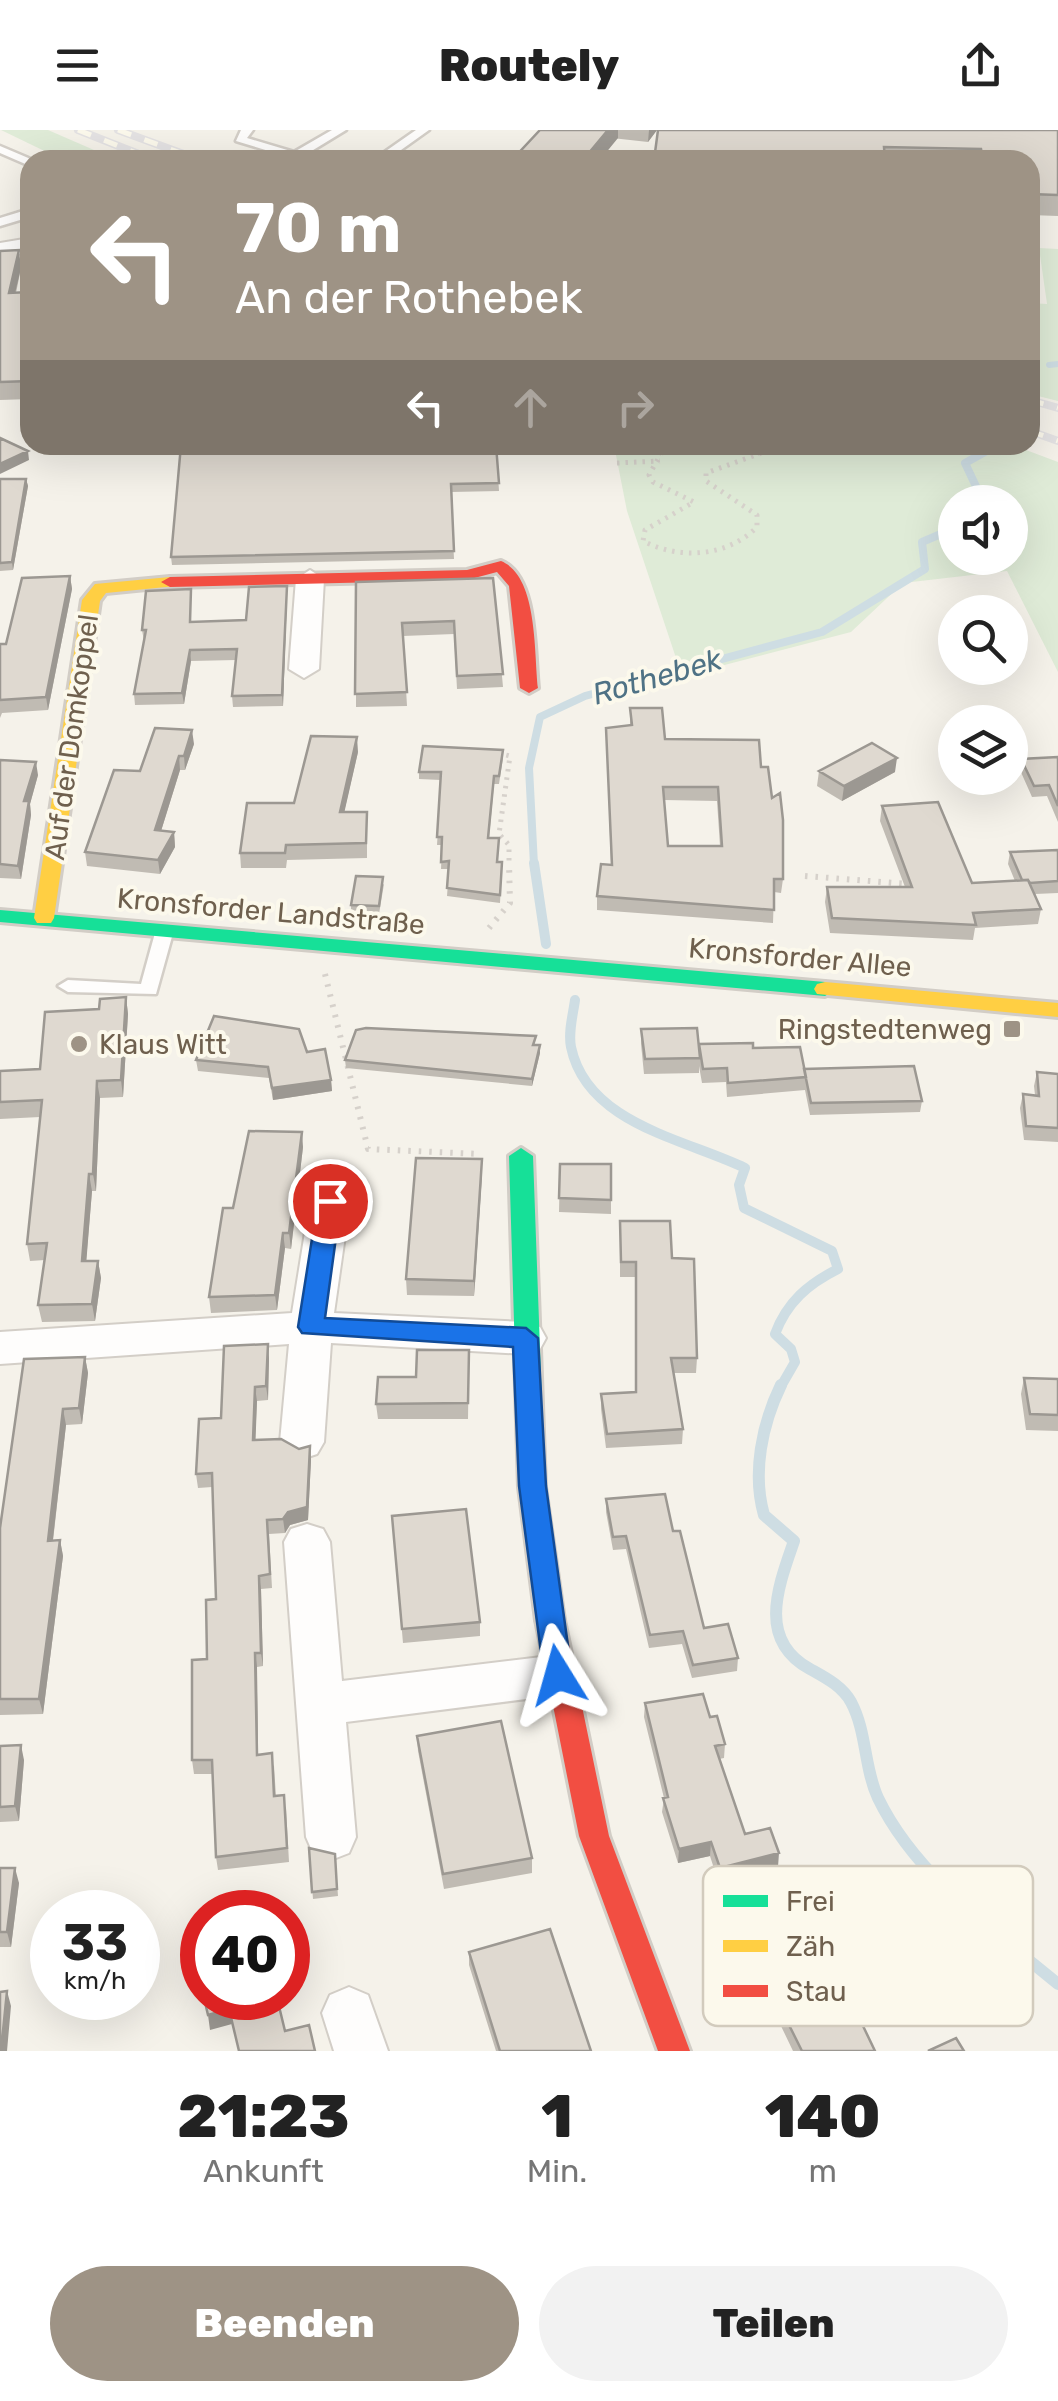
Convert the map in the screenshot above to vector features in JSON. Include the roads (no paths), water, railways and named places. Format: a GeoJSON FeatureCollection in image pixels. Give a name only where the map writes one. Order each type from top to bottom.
{"type":"FeatureCollection","features":[{"type":"Feature","properties":{"kind":"street","name":"Auf der Domkoppel"},"geometry":{"type":"LineString","coordinates":[[44,918],[91,600],[101,588],[128,583],[467,575],[501,566],[518,585],[529,688]]}},
{"type":"Feature","properties":{"kind":"street"},"geometry":{"type":"LineString","coordinates":[[304,669],[310,578]]}},
{"type":"Feature","properties":{"kind":"street","name":"Kronsforder Landstraße"},"geometry":{"type":"LineString","coordinates":[[0,916],[536,966]]}},
{"type":"Feature","properties":{"kind":"street","name":"Kronsforder Allee"},"geometry":{"type":"LineString","coordinates":[[536,966],[1058,1010]]}},
{"type":"Feature","properties":{"kind":"street"},"geometry":{"type":"LineString","coordinates":[[521,1156],[532,1486],[558,1675],[594,1836],[674,2051]]}},
{"type":"Feature","properties":{"kind":"street"},"geometry":{"type":"LineString","coordinates":[[302,1442],[311,1327],[330,1201]]}},
{"type":"Feature","properties":{"kind":"street"},"geometry":{"type":"LineString","coordinates":[[0,1348],[311,1327],[526,1338]]}},
{"type":"Feature","properties":{"kind":"street"},"geometry":{"type":"LineString","coordinates":[[307,1542],[317,1705],[331,1837]]}},
{"type":"Feature","properties":{"kind":"street"},"geometry":{"type":"LineString","coordinates":[[317,1705],[558,1675]]}},
{"type":"Feature","properties":{"kind":"lane"},"geometry":{"type":"LineString","coordinates":[[247,130],[240,140],[274,150]]}},
{"type":"Feature","properties":{"kind":"lane"},"geometry":{"type":"LineString","coordinates":[[305,150],[340,130]]}},
{"type":"Feature","properties":{"kind":"lane"},"geometry":{"type":"LineString","coordinates":[[394,150],[423,130]]}},
{"type":"Feature","properties":{"kind":"lane"},"geometry":{"type":"LineString","coordinates":[[68,986],[149,990],[164,933]]}},
{"type":"Feature","properties":{"kind":"waterway","name":"Rothebek"},"geometry":{"type":"LineString","coordinates":[[1049,365],[1058,364]]}},
{"type":"Feature","properties":{"kind":"waterway","name":"Rothebek"},"geometry":{"type":"LineString","coordinates":[[975,485],[965,463],[980,455]]}},
{"type":"Feature","properties":{"kind":"waterway","name":"Rothebek"},"geometry":{"type":"LineString","coordinates":[[534,865],[529,768],[540,717],[585,696],[822,632],[925,569],[922,542],[938,535]]}},
{"type":"Feature","properties":{"kind":"waterway","name":"Rothebek"},"geometry":{"type":"LineString","coordinates":[[534,863],[546,944]]}},
{"type":"Feature","properties":{"kind":"waterway","name":"Rothebek"},"geometry":{"type":"LineString","coordinates":[[575,1000],[571,1047],[581,1073],[596,1094],[642,1126],[745,1168],[739,1185],[744,1208],[832,1251],[838,1269],[800,1295],[775,1334],[791,1349],[795,1362],[780,1388]]}},
{"type":"Feature","properties":{"kind":"waterway","name":"Rothebek"},"geometry":{"type":"LineString","coordinates":[[781,1385],[764,1432],[759,1466],[764,1515],[794,1541],[778,1594],[777,1628],[793,1657],[828,1679],[851,1702],[878,1798],[925,1866]]}},
{"type":"Feature","properties":{"kind":"waterway","name":"Rothebek"},"geometry":{"type":"LineString","coordinates":[[1033,1963],[1058,1984]]}},
{"type":"Feature","properties":{"kind":"railway"},"geometry":{"type":"LineString","coordinates":[[78,130],[129,150]]}},
{"type":"Feature","properties":{"kind":"railway"},"geometry":{"type":"LineString","coordinates":[[118,130],[173,150]]}},
{"type":"Feature","properties":{"kind":"railway"},"geometry":{"type":"LineString","coordinates":[[1040,403],[1058,408]]}},
{"type":"Feature","properties":{"kind":"railway"},"geometry":{"type":"LineString","coordinates":[[1040,435],[1058,441]]}},
{"type":"Feature","properties":{"kind":"place","name":"Ringstedtenweg"},"geometry":{"type":"Point","coordinates":[1012,1029]}},
{"type":"Feature","properties":{"kind":"place","name":"Klaus Witt"},"geometry":{"type":"Point","coordinates":[79,1044]}}]}
